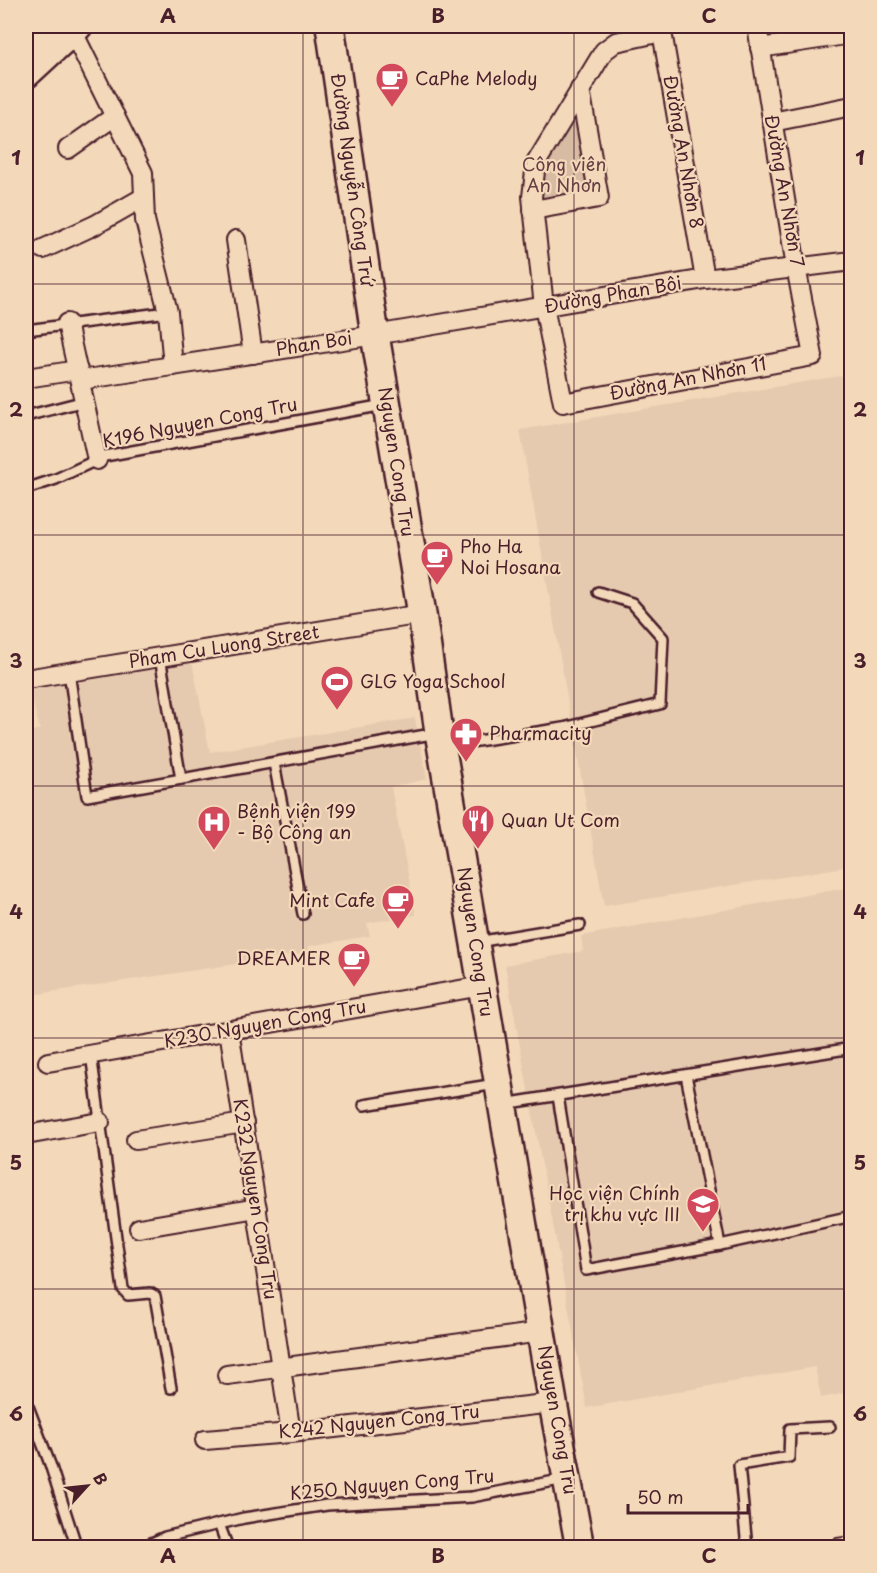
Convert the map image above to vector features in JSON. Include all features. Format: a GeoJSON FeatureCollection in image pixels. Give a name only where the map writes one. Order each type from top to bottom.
{"type":"FeatureCollection","features":[{"type":"Feature","properties":{"kind":"highway"},"geometry":{"type":"LineString","coordinates":[[26,55],[69,27]]}},
{"type":"Feature","properties":{"kind":"street","name":"Đường Nguyễn Công Trứ"},"geometry":{"type":"LineString","coordinates":[[330,26],[375,335]]}},
{"type":"Feature","properties":{"kind":"street","name":"Đường An Nhơn 7"},"geometry":{"type":"LineString","coordinates":[[757,26],[796,267],[813,356]]}},
{"type":"Feature","properties":{"kind":"street"},"geometry":{"type":"LineString","coordinates":[[26,74],[69,27],[143,173],[145,220],[168,312],[172,366]]}},
{"type":"Feature","properties":{"kind":"street"},"geometry":{"type":"LineString","coordinates":[[544,306],[532,197],[536,163],[603,51],[616,42],[662,29]]}},
{"type":"Feature","properties":{"kind":"street","name":"Đường An Nhơn 8"},"geometry":{"type":"LineString","coordinates":[[662,29],[705,279]]}},
{"type":"Feature","properties":{"kind":"street"},"geometry":{"type":"LineString","coordinates":[[760,48],[852,34]]}},
{"type":"Feature","properties":{"kind":"street"},"geometry":{"type":"LineString","coordinates":[[534,210],[599,198],[580,89]]}},
{"type":"Feature","properties":{"kind":"street"},"geometry":{"type":"LineString","coordinates":[[772,122],[852,106]]}},
{"type":"Feature","properties":{"kind":"street"},"geometry":{"type":"LineString","coordinates":[[68,149],[115,116]]}},
{"type":"Feature","properties":{"kind":"street"},"geometry":{"type":"LineString","coordinates":[[43,249],[95,225],[144,197]]}},
{"type":"Feature","properties":{"kind":"street","name":"Phan Boi"},"geometry":{"type":"LineString","coordinates":[[236,240],[253,354]]}},
{"type":"Feature","properties":{"kind":"street","name":"Đường Phan Bôi"},"geometry":{"type":"LineString","coordinates":[[375,335],[705,279],[852,261]]}},
{"type":"Feature","properties":{"kind":"street","name":"Đường An Nhơn 11"},"geometry":{"type":"LineString","coordinates":[[544,306],[563,403],[813,356]]}},
{"type":"Feature","properties":{"kind":"street"},"geometry":{"type":"LineString","coordinates":[[67,323],[97,460]]}},
{"type":"Feature","properties":{"kind":"street","name":"Phan Boi"},"geometry":{"type":"LineString","coordinates":[[26,378],[172,366],[375,335]]}},
{"type":"Feature","properties":{"kind":"street","name":"Nguyen Cong Tru"},"geometry":{"type":"LineString","coordinates":[[375,335],[500,1094],[580,1548]]}},
{"type":"Feature","properties":{"kind":"street","name":"Pham Cu Luong Street"},"geometry":{"type":"LineString","coordinates":[[26,679],[422,614]]}},
{"type":"Feature","properties":{"kind":"street","name":"K230 Nguyen Cong Tru"},"geometry":{"type":"LineString","coordinates":[[48,1062],[482,986]]}},
{"type":"Feature","properties":{"kind":"street","name":"K232 Nguyen Cong Tru"},"geometry":{"type":"LineString","coordinates":[[229,1030],[291,1433]]}},
{"type":"Feature","properties":{"kind":"street"},"geometry":{"type":"LineString","coordinates":[[26,1135],[100,1122]]}},
{"type":"Feature","properties":{"kind":"street"},"geometry":{"type":"LineString","coordinates":[[136,1140],[244,1123]]}},
{"type":"Feature","properties":{"kind":"street"},"geometry":{"type":"LineString","coordinates":[[139,1228],[257,1208]]}},
{"type":"Feature","properties":{"kind":"street"},"geometry":{"type":"LineString","coordinates":[[227,1375],[541,1332]]}},
{"type":"Feature","properties":{"kind":"street","name":"K242 Nguyen Cong Tru"},"geometry":{"type":"LineString","coordinates":[[205,1440],[291,1433],[553,1403]]}},
{"type":"Feature","properties":{"kind":"street"},"geometry":{"type":"LineString","coordinates":[[838,1548],[852,1546]]}},
{"type":"Feature","properties":{"kind":"lane"},"geometry":{"type":"LineString","coordinates":[[26,330],[168,312]]}},
{"type":"Feature","properties":{"kind":"lane"},"geometry":{"type":"LineString","coordinates":[[26,416],[85,401]]}},
{"type":"Feature","properties":{"kind":"lane","name":"K196 Nguyen Cong Tru"},"geometry":{"type":"LineString","coordinates":[[26,489],[56,479],[105,456],[386,404]]}},
{"type":"Feature","properties":{"kind":"lane"},"geometry":{"type":"LineString","coordinates":[[69,672],[87,796],[274,763],[441,740],[563,728],[660,704],[663,638],[632,603],[598,592]]}},
{"type":"Feature","properties":{"kind":"lane"},"geometry":{"type":"LineString","coordinates":[[160,657],[181,779]]}},
{"type":"Feature","properties":{"kind":"lane"},"geometry":{"type":"LineString","coordinates":[[274,763],[303,914]]}},
{"type":"Feature","properties":{"kind":"lane"},"geometry":{"type":"LineString","coordinates":[[475,942],[579,925]]}},
{"type":"Feature","properties":{"kind":"lane"},"geometry":{"type":"LineString","coordinates":[[364,1105],[500,1094],[558,1096],[852,1048]]}},
{"type":"Feature","properties":{"kind":"lane"},"geometry":{"type":"LineString","coordinates":[[91,1054],[123,1289],[128,1295],[150,1293],[155,1296],[171,1388]]}},
{"type":"Feature","properties":{"kind":"lane"},"geometry":{"type":"LineString","coordinates":[[686,1075],[720,1245]]}},
{"type":"Feature","properties":{"kind":"lane"},"geometry":{"type":"LineString","coordinates":[[558,1096],[586,1270],[720,1245],[852,1216]]}},
{"type":"Feature","properties":{"kind":"lane"},"geometry":{"type":"LineString","coordinates":[[26,1401],[29,1417],[50,1464],[77,1548]]}},
{"type":"Feature","properties":{"kind":"lane"},"geometry":{"type":"LineString","coordinates":[[747,1548],[739,1466],[789,1457],[790,1429],[830,1427]]}},
{"type":"Feature","properties":{"kind":"lane","name":"K250 Nguyen Cong Tru"},"geometry":{"type":"LineString","coordinates":[[140,1548],[165,1537],[244,1518],[327,1505],[472,1497],[567,1478]]}},
{"type":"Feature","properties":{"kind":"lane"},"geometry":{"type":"LineString","coordinates":[[219,1524],[228,1548]]}},
{"type":"Feature","properties":{"kind":"shaded area"},"geometry":{"type":"Polygon","coordinates":[[[851,374],[851,866],[604,906],[520,430],[851,374]]]}},
{"type":"Feature","properties":{"kind":"shaded area","name":"Bệnh viện 199 - Bộ Công an"},"geometry":{"type":"Polygon","coordinates":[[[192,661],[210,752],[415,718],[427,779],[391,787],[416,915],[367,923],[370,936],[309,946],[309,953],[31,995],[26,966],[26,733],[40,729],[29,690],[192,661]]]}},
{"type":"Feature","properties":{"kind":"shaded area","name":"Học viện Chính trị khu vực III"},"geometry":{"type":"Polygon","coordinates":[[[851,887],[851,1392],[821,1398],[815,1367],[587,1408],[505,965],[583,951],[581,936],[851,887]]]}},
{"type":"Feature","properties":{"kind":"green space","name":"Công viên An Nhơn"},"geometry":{"type":"Polygon","coordinates":[[[579,98],[595,195],[536,207],[540,162],[579,98]]]}},
{"type":"Feature","properties":{"kind":"place","name":"CaPhe Melody"},"geometry":{"type":"Point","coordinates":[392,108]}},
{"type":"Feature","properties":{"kind":"place","name":"Pho Ha Noi Hosana"},"geometry":{"type":"Point","coordinates":[437,586]}},
{"type":"Feature","properties":{"kind":"place","name":"GLG Yoga School"},"geometry":{"type":"Point","coordinates":[337,711]}},
{"type":"Feature","properties":{"kind":"place","name":"Pharmacity"},"geometry":{"type":"Point","coordinates":[466,763]}},
{"type":"Feature","properties":{"kind":"place","name":"Quan Ut Com"},"geometry":{"type":"Point","coordinates":[478,850]}},
{"type":"Feature","properties":{"kind":"place","name":"Bệnh viện 199 - Bộ Công an"},"geometry":{"type":"Point","coordinates":[214,851]}},
{"type":"Feature","properties":{"kind":"place","name":"Mint Cafe"},"geometry":{"type":"Point","coordinates":[398,930]}},
{"type":"Feature","properties":{"kind":"place","name":"DREAMER"},"geometry":{"type":"Point","coordinates":[354,988]}},
{"type":"Feature","properties":{"kind":"place","name":"Học viện Chính trị khu vực III"},"geometry":{"type":"Point","coordinates":[703,1233]}}]}
